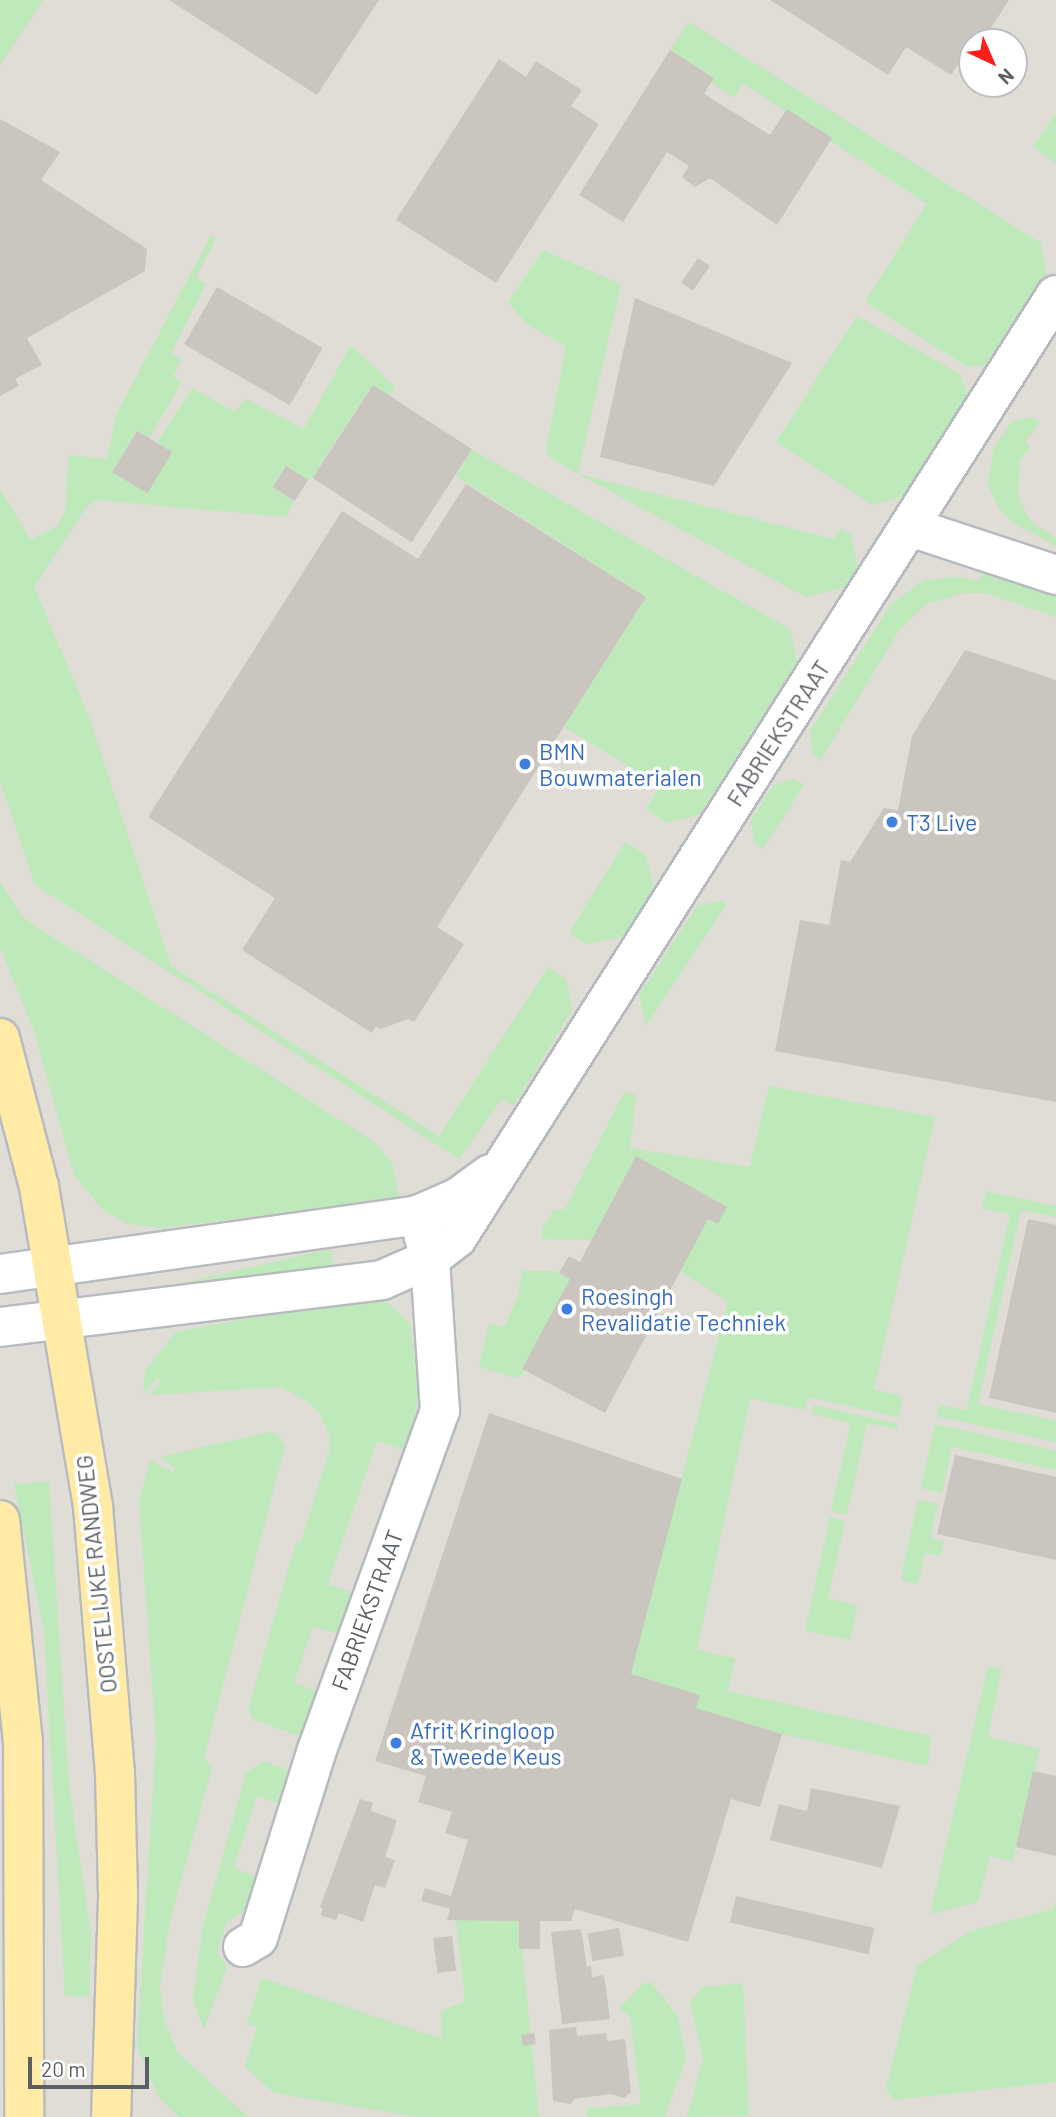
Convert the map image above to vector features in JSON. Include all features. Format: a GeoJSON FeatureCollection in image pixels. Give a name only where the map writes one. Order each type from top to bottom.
{"type":"FeatureCollection","features":[{"type":"Feature","properties":{"kind":"main road","name":"OOSTELIJKE RANDWEG"},"geometry":{"type":"LineString","coordinates":[[0,1038],[39,1187],[93,1506],[115,1773],[118,1898],[111,2117]]}},
{"type":"Feature","properties":{"kind":"main road"},"geometry":{"type":"LineString","coordinates":[[0,1520],[23,1742],[23,2117]]}},
{"type":"Feature","properties":{"kind":"street","name":"FABRIEKSTRAAT"},"geometry":{"type":"LineString","coordinates":[[0,1327],[382,1280],[430,1259],[457,1238],[498,1169],[911,527],[1056,295]]}},
{"type":"Feature","properties":{"kind":"street"},"geometry":{"type":"LineString","coordinates":[[911,527],[1056,575]]}},
{"type":"Feature","properties":{"kind":"street","name":"FABRIEKSTRAAT"},"geometry":{"type":"LineString","coordinates":[[0,1274],[418,1215],[457,1198],[498,1169]]}},
{"type":"Feature","properties":{"kind":"street"},"geometry":{"type":"LineString","coordinates":[[418,1215],[430,1259]]}},
{"type":"Feature","properties":{"kind":"street","name":"FABRIEKSTRAAT"},"geometry":{"type":"LineString","coordinates":[[243,1947],[258,1938],[317,1750],[440,1411],[430,1259]]}},
{"type":"Feature","properties":{"kind":"shaded area"},"geometry":{"type":"Polygon","coordinates":[[[0,0],[1056,0],[1056,2117],[0,2117],[0,0]]]}},
{"type":"Feature","properties":{"kind":"green space"},"geometry":{"type":"Polygon","coordinates":[[[0,0],[43,0],[0,65],[0,0]]]}},
{"type":"Feature","properties":{"kind":"green space"},"geometry":{"type":"Polygon","coordinates":[[[689,22],[1041,243],[1046,276],[989,365],[968,367],[865,302],[927,204],[743,83],[734,98],[711,82],[714,77],[670,50],[689,22]]]}},
{"type":"Feature","properties":{"kind":"green space"},"geometry":{"type":"Polygon","coordinates":[[[1056,113],[1056,163],[1033,147],[1056,113]]]}},
{"type":"Feature","properties":{"kind":"green space"},"geometry":{"type":"Polygon","coordinates":[[[211,235],[216,238],[196,278],[206,284],[171,353],[181,360],[173,377],[182,382],[149,438],[136,431],[113,472],[148,492],[172,452],[157,443],[192,388],[235,412],[246,399],[304,429],[351,345],[396,388],[389,395],[372,385],[312,478],[308,480],[285,467],[272,487],[294,501],[286,517],[97,500],[87,506],[34,586],[89,717],[171,966],[439,1136],[548,967],[566,979],[572,1010],[514,1106],[502,1099],[459,1159],[35,885],[0,781],[0,489],[31,540],[57,527],[66,508],[68,455],[107,459],[116,415],[211,235]]]}},
{"type":"Feature","properties":{"kind":"green space"},"geometry":{"type":"Polygon","coordinates":[[[543,250],[621,284],[578,474],[549,457],[546,449],[566,347],[526,323],[508,302],[543,250]]]}},
{"type":"Feature","properties":{"kind":"green space"},"geometry":{"type":"Polygon","coordinates":[[[857,316],[960,374],[969,398],[907,495],[873,505],[776,442],[857,316]]]}},
{"type":"Feature","properties":{"kind":"green space"},"geometry":{"type":"Polygon","coordinates":[[[1033,417],[1039,422],[1025,443],[1030,447],[1020,461],[1018,494],[1025,512],[1035,525],[1056,538],[1056,546],[1013,523],[999,509],[988,485],[993,450],[1012,421],[1033,417]]]}},
{"type":"Feature","properties":{"kind":"green space"},"geometry":{"type":"Polygon","coordinates":[[[472,450],[790,629],[797,662],[699,815],[667,823],[646,809],[660,785],[564,727],[646,597],[456,476],[472,450]]]}},
{"type":"Feature","properties":{"kind":"green space"},"geometry":{"type":"Polygon","coordinates":[[[578,474],[834,539],[842,528],[851,535],[858,569],[845,587],[806,597],[578,474]]]}},
{"type":"Feature","properties":{"kind":"green space"},"geometry":{"type":"Polygon","coordinates":[[[984,570],[1056,595],[1056,617],[985,593],[963,593],[926,604],[900,629],[820,761],[813,755],[810,731],[892,603],[925,580],[959,577],[979,581],[984,570]]]}},
{"type":"Feature","properties":{"kind":"green space"},"geometry":{"type":"Polygon","coordinates":[[[794,779],[804,785],[763,849],[755,844],[751,821],[773,785],[794,779]]]}},
{"type":"Feature","properties":{"kind":"green space"},"geometry":{"type":"Polygon","coordinates":[[[625,842],[646,855],[654,889],[622,937],[586,944],[569,933],[625,842]]]}},
{"type":"Feature","properties":{"kind":"green space"},"geometry":{"type":"Polygon","coordinates":[[[0,882],[22,916],[40,929],[373,1141],[392,1163],[399,1198],[162,1228],[128,1224],[104,1211],[74,1175],[34,1031],[0,947],[0,882]]]}},
{"type":"Feature","properties":{"kind":"green space"},"geometry":{"type":"Polygon","coordinates":[[[720,901],[727,904],[646,1026],[639,995],[698,905],[720,901]]]}},
{"type":"Feature","properties":{"kind":"green space"},"geometry":{"type":"Polygon","coordinates":[[[769,1086],[935,1117],[874,1389],[903,1396],[899,1417],[809,1397],[804,1410],[750,1398],[697,1650],[735,1658],[728,1691],[931,1736],[928,1766],[782,1734],[696,1708],[631,1674],[728,1301],[632,1241],[541,1239],[543,1227],[553,1211],[565,1209],[624,1092],[636,1095],[630,1148],[750,1167],[769,1086]]]}},
{"type":"Feature","properties":{"kind":"green space"},"geometry":{"type":"Polygon","coordinates":[[[986,1191],[1056,1206],[1056,1217],[1021,1210],[978,1404],[1056,1421],[1056,1442],[936,1416],[939,1405],[967,1410],[1010,1214],[982,1208],[986,1191]]]}},
{"type":"Feature","properties":{"kind":"green space"},"geometry":{"type":"Polygon","coordinates":[[[330,1249],[336,1276],[152,1319],[146,1292],[330,1249]]]}},
{"type":"Feature","properties":{"kind":"green space"},"geometry":{"type":"Polygon","coordinates":[[[522,1271],[554,1271],[570,1279],[527,1371],[516,1378],[479,1367],[489,1324],[504,1327],[519,1295],[522,1271]]]}},
{"type":"Feature","properties":{"kind":"green space"},"geometry":{"type":"Polygon","coordinates":[[[364,1296],[386,1301],[410,1324],[419,1393],[408,1451],[377,1441],[328,1584],[356,1594],[342,1635],[313,1626],[294,1683],[325,1694],[306,1733],[296,1735],[252,1719],[248,1710],[295,1545],[301,1542],[329,1452],[329,1435],[320,1414],[307,1401],[280,1387],[150,1395],[161,1380],[158,1377],[143,1395],[145,1371],[176,1332],[364,1296]]]}},
{"type":"Feature","properties":{"kind":"green space"},"geometry":{"type":"Polygon","coordinates":[[[814,1405],[898,1424],[897,1429],[867,1423],[847,1515],[831,1511],[851,1423],[812,1414],[814,1405]]]}},
{"type":"Feature","properties":{"kind":"green space"},"geometry":{"type":"Polygon","coordinates":[[[935,1424],[1056,1451],[1056,1470],[952,1447],[942,1493],[921,1488],[935,1424]]]}},
{"type":"Feature","properties":{"kind":"green space"},"geometry":{"type":"Polygon","coordinates":[[[269,1432],[278,1434],[285,1446],[204,1758],[212,1768],[170,1921],[160,1986],[164,2020],[178,2053],[248,2117],[179,2117],[159,2097],[137,2047],[156,1740],[139,1501],[150,1460],[173,1472],[175,1468],[160,1457],[269,1432]]]}},
{"type":"Feature","properties":{"kind":"green space"},"geometry":{"type":"Polygon","coordinates":[[[49,1481],[69,1785],[91,1936],[89,1997],[65,1996],[44,1631],[14,1484],[49,1481]]]}},
{"type":"Feature","properties":{"kind":"green space"},"geometry":{"type":"Polygon","coordinates":[[[918,1500],[938,1504],[930,1538],[944,1541],[940,1556],[925,1553],[918,1584],[901,1580],[918,1500]]]}},
{"type":"Feature","properties":{"kind":"green space"},"geometry":{"type":"Polygon","coordinates":[[[830,1517],[845,1522],[828,1598],[858,1606],[850,1640],[805,1631],[830,1517]]]}},
{"type":"Feature","properties":{"kind":"green space"},"geometry":{"type":"Polygon","coordinates":[[[988,1666],[1002,1669],[988,1737],[1040,1749],[1013,1861],[990,1856],[978,1902],[930,1914],[988,1666]]]}},
{"type":"Feature","properties":{"kind":"green space"},"geometry":{"type":"Polygon","coordinates":[[[264,1761],[297,1773],[287,1805],[257,1796],[234,1868],[262,1879],[250,1908],[227,1922],[217,1951],[227,1967],[204,2030],[193,2000],[202,1930],[246,1773],[264,1761]]]}},
{"type":"Feature","properties":{"kind":"green space"},"geometry":{"type":"Polygon","coordinates":[[[1056,1898],[1056,2082],[893,2100],[886,2088],[917,1966],[971,1931],[1053,1909],[1056,1898]]]}},
{"type":"Feature","properties":{"kind":"green space"},"geometry":{"type":"Polygon","coordinates":[[[456,1920],[519,1921],[539,2117],[420,2117],[274,2093],[245,2067],[257,2026],[247,2024],[262,1978],[441,2039],[441,2011],[465,2001],[456,1920]]]}},
{"type":"Feature","properties":{"kind":"green space"},"geometry":{"type":"Polygon","coordinates":[[[651,1982],[677,2015],[686,2058],[665,2117],[587,2117],[587,2108],[641,2104],[630,2016],[619,2009],[642,1984],[651,1982]]]}},
{"type":"Feature","properties":{"kind":"green space"},"geometry":{"type":"Polygon","coordinates":[[[743,1983],[749,2116],[687,2117],[703,2059],[690,2003],[702,1987],[743,1983]]]}},
{"type":"Feature","properties":{"kind":"building"},"geometry":{"type":"Polygon","coordinates":[[[169,0],[379,0],[317,95],[169,0]]]}},
{"type":"Feature","properties":{"kind":"building"},"geometry":{"type":"Polygon","coordinates":[[[770,0],[1009,0],[991,28],[958,28],[958,64],[951,75],[906,47],[888,75],[770,0]]]}},
{"type":"Feature","properties":{"kind":"building"},"geometry":{"type":"Polygon","coordinates":[[[670,50],[714,78],[704,94],[770,135],[787,109],[832,138],[777,225],[710,178],[695,187],[682,177],[689,166],[667,152],[623,222],[579,195],[670,50]]]}},
{"type":"Feature","properties":{"kind":"building"},"geometry":{"type":"Polygon","coordinates":[[[499,59],[526,77],[536,61],[582,90],[571,106],[599,124],[496,283],[396,220],[499,59]]]}},
{"type":"Feature","properties":{"kind":"building"},"geometry":{"type":"Polygon","coordinates":[[[0,119],[60,152],[41,180],[147,249],[145,271],[27,338],[42,365],[15,379],[19,386],[0,396],[0,119]]]}},
{"type":"Feature","properties":{"kind":"building"},"geometry":{"type":"Polygon","coordinates":[[[698,258],[710,266],[693,291],[681,283],[698,258]]]}},
{"type":"Feature","properties":{"kind":"building"},"geometry":{"type":"Polygon","coordinates":[[[217,287],[323,348],[290,405],[184,344],[217,287]]]}},
{"type":"Feature","properties":{"kind":"building"},"geometry":{"type":"Polygon","coordinates":[[[635,298],[792,363],[714,486],[600,457],[635,298]]]}},
{"type":"Feature","properties":{"kind":"building"},"geometry":{"type":"Polygon","coordinates":[[[373,385],[472,449],[412,542],[313,478],[373,385]]]}},
{"type":"Feature","properties":{"kind":"building"},"geometry":{"type":"Polygon","coordinates":[[[137,431],[172,452],[147,493],[112,472],[137,431]]]}},
{"type":"Feature","properties":{"kind":"building"},"geometry":{"type":"Polygon","coordinates":[[[286,466],[308,480],[295,501],[273,487],[286,466]]]}},
{"type":"Feature","properties":{"kind":"building"},"geometry":{"type":"Polygon","coordinates":[[[466,484],[646,597],[437,927],[464,944],[414,1022],[408,1019],[381,1029],[376,1026],[372,1033],[242,950],[275,898],[148,817],[342,511],[418,559],[466,484]]]}},
{"type":"Feature","properties":{"kind":"building"},"geometry":{"type":"Polygon","coordinates":[[[965,650],[1056,680],[1056,1102],[775,1051],[800,920],[829,925],[841,860],[850,862],[884,808],[898,810],[912,736],[965,650]]]}},
{"type":"Feature","properties":{"kind":"building"},"geometry":{"type":"Polygon","coordinates":[[[636,1156],[727,1207],[718,1224],[708,1219],[605,1413],[522,1369],[570,1279],[559,1273],[569,1256],[580,1262],[636,1156]]]}},
{"type":"Feature","properties":{"kind":"building"},"geometry":{"type":"Polygon","coordinates":[[[1028,1219],[1056,1225],[1056,1413],[989,1398],[1028,1219]]]}},
{"type":"Feature","properties":{"kind":"building"},"geometry":{"type":"Polygon","coordinates":[[[489,1413],[682,1479],[631,1674],[700,1695],[696,1708],[782,1734],[760,1807],[731,1799],[688,1942],[575,1909],[571,1921],[540,1921],[540,1949],[519,1949],[519,1921],[447,1920],[450,1909],[421,1901],[425,1888],[451,1896],[468,1840],[445,1833],[452,1812],[418,1802],[426,1776],[375,1761],[489,1413]]]}},
{"type":"Feature","properties":{"kind":"building"},"geometry":{"type":"Polygon","coordinates":[[[955,1455],[1056,1477],[1056,1560],[937,1534],[955,1455]]]}},
{"type":"Feature","properties":{"kind":"building"},"geometry":{"type":"Polygon","coordinates":[[[1033,1771],[1056,1776],[1056,1856],[1016,1847],[1033,1771]]]}},
{"type":"Feature","properties":{"kind":"building"},"geometry":{"type":"Polygon","coordinates":[[[811,1788],[900,1806],[882,1868],[770,1840],[779,1804],[807,1811],[811,1788]]]}},
{"type":"Feature","properties":{"kind":"building"},"geometry":{"type":"Polygon","coordinates":[[[360,1799],[373,1803],[371,1811],[397,1820],[385,1857],[395,1860],[385,1888],[375,1885],[363,1922],[339,1913],[336,1920],[321,1915],[323,1908],[320,1907],[360,1799]]]}},
{"type":"Feature","properties":{"kind":"building"},"geometry":{"type":"Polygon","coordinates":[[[736,1896],[874,1928],[868,1954],[730,1922],[736,1896]]]}},
{"type":"Feature","properties":{"kind":"building"},"geometry":{"type":"Polygon","coordinates":[[[619,1928],[624,1956],[592,1961],[587,1934],[619,1928]]]}},
{"type":"Feature","properties":{"kind":"building"},"geometry":{"type":"Polygon","coordinates":[[[581,1929],[587,1967],[591,1966],[592,1977],[604,1975],[610,2019],[562,2024],[551,1932],[581,1929]]]}},
{"type":"Feature","properties":{"kind":"building"},"geometry":{"type":"Polygon","coordinates":[[[452,1936],[456,1971],[437,1973],[433,1938],[452,1936]]]}},
{"type":"Feature","properties":{"kind":"building"},"geometry":{"type":"Polygon","coordinates":[[[576,2027],[577,2036],[606,2033],[607,2041],[625,2039],[631,2092],[624,2098],[611,2094],[574,2099],[571,2104],[553,2101],[549,2030],[576,2027]]]}},
{"type":"Feature","properties":{"kind":"building"},"geometry":{"type":"Polygon","coordinates":[[[534,2033],[536,2044],[523,2046],[521,2035],[534,2033]]]}},
{"type":"Feature","properties":{"kind":"place","name":"BMN Bouwmaterialen"},"geometry":{"type":"Point","coordinates":[525,764]}},
{"type":"Feature","properties":{"kind":"place","name":"T3 Live"},"geometry":{"type":"Point","coordinates":[892,822]}},
{"type":"Feature","properties":{"kind":"place","name":"Roesingh Revalidatie Techniek"},"geometry":{"type":"Point","coordinates":[567,1309]}},
{"type":"Feature","properties":{"kind":"place","name":"Afrit Kringloop & Tweede Keus"},"geometry":{"type":"Point","coordinates":[396,1743]}}]}
